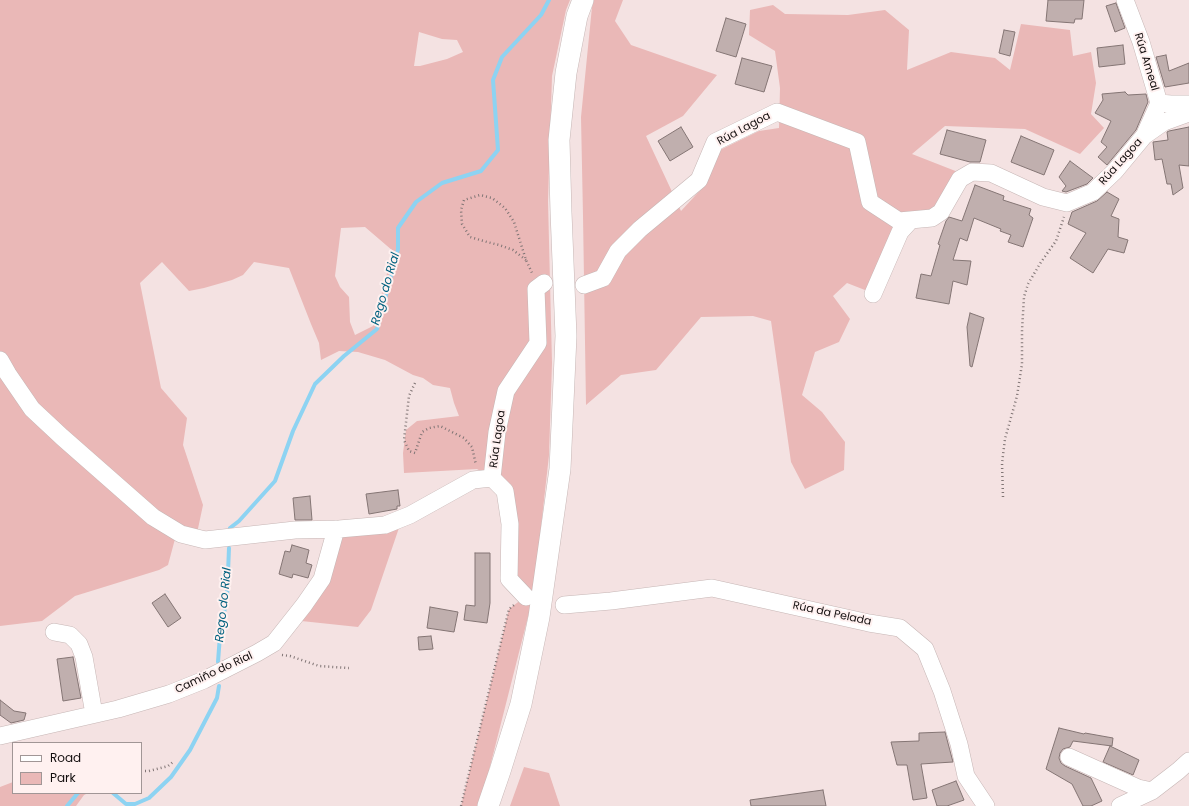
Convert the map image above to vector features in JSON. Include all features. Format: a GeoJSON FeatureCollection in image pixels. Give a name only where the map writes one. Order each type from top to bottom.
{"type":"FeatureCollection","features":[{"type":"Feature","properties":{"kind":"main road"},"geometry":{"type":"LineString","coordinates":[[488,806],[521,704],[539,617],[560,469],[566,336],[561,212],[560,140],[566,73],[577,16],[583,0]]}},
{"type":"Feature","properties":{"kind":"street","name":"Rúa Ameal"},"geometry":{"type":"LineString","coordinates":[[1131,3],[1159,103],[1144,136]]}},
{"type":"Feature","properties":{"kind":"street"},"geometry":{"type":"LineString","coordinates":[[1159,103],[1189,104]]}},
{"type":"Feature","properties":{"kind":"street","name":"Rúa Lagoa"},"geometry":{"type":"LineString","coordinates":[[584,285],[602,278],[618,252],[640,229],[699,180],[715,142],[777,112],[857,142],[870,202],[899,221],[932,218],[941,212],[960,179],[972,172],[991,172],[1043,197],[1067,202],[1092,192],[1115,171],[1144,136],[1164,122],[1189,113]]}},
{"type":"Feature","properties":{"kind":"street"},"geometry":{"type":"LineString","coordinates":[[873,294],[900,232],[911,220]]}},
{"type":"Feature","properties":{"kind":"street","name":"Rúa Lagoa"},"geometry":{"type":"LineString","coordinates":[[526,596],[509,579],[510,524],[505,491],[492,478],[497,432],[506,390],[538,343],[540,286]]}},
{"type":"Feature","properties":{"kind":"street"},"geometry":{"type":"LineString","coordinates":[[0,360],[32,409],[153,517],[181,534],[205,540],[295,530],[336,529],[385,525],[410,515],[473,480],[492,478]]}},
{"type":"Feature","properties":{"kind":"street","name":"Camiño do Rial"},"geometry":{"type":"LineString","coordinates":[[0,736],[118,709],[169,694],[204,680],[274,643],[322,579],[336,529]]}},
{"type":"Feature","properties":{"kind":"street","name":"Rúa da Pelada"},"geometry":{"type":"LineString","coordinates":[[564,605],[611,601],[712,588],[869,623],[900,628],[925,649],[942,691],[959,744],[966,776],[986,806]]}},
{"type":"Feature","properties":{"kind":"street"},"geometry":{"type":"LineString","coordinates":[[54,632],[70,635],[79,644],[84,658],[94,714]]}},
{"type":"Feature","properties":{"kind":"street"},"geometry":{"type":"LineString","coordinates":[[1069,757],[1138,788],[1152,790]]}},
{"type":"Feature","properties":{"kind":"street"},"geometry":{"type":"LineString","coordinates":[[1120,806],[1152,790],[1189,761]]}},
{"type":"Feature","properties":{"kind":"path"},"geometry":{"type":"LineString","coordinates":[[526,260],[513,250],[470,237],[462,224],[461,210],[464,200],[480,195],[492,198],[505,208],[514,222],[526,260],[540,286]]}},
{"type":"Feature","properties":{"kind":"path"},"geometry":{"type":"LineString","coordinates":[[1003,497],[1002,463],[1005,439],[1017,396],[1022,364],[1024,297],[1028,284],[1056,241],[1067,202]]}},
{"type":"Feature","properties":{"kind":"path"},"geometry":{"type":"LineString","coordinates":[[415,383],[409,396],[404,440],[409,451],[415,453],[422,432],[429,428],[440,426],[464,438],[472,447],[477,468],[492,478]]}},
{"type":"Feature","properties":{"kind":"path"},"geometry":{"type":"LineString","coordinates":[[461,806],[509,609],[526,596]]}},
{"type":"Feature","properties":{"kind":"path"},"geometry":{"type":"LineString","coordinates":[[257,653],[290,656],[319,666],[348,668]]}},
{"type":"Feature","properties":{"kind":"path"},"geometry":{"type":"LineString","coordinates":[[142,771],[149,771],[168,766],[173,762]]}},
{"type":"Feature","properties":{"kind":"green space"},"geometry":{"type":"Polygon","coordinates":[[[0,0],[570,0],[566,10],[552,76],[548,201],[552,363],[549,455],[539,545],[530,609],[480,806],[461,806],[509,609],[526,596],[509,579],[510,524],[492,478],[477,469],[404,473],[403,453],[406,430],[417,421],[459,416],[450,388],[433,385],[423,378],[413,375],[385,360],[358,352],[339,351],[321,360],[319,343],[289,268],[254,262],[243,275],[232,280],[189,291],[162,262],[140,283],[161,388],[187,418],[183,445],[203,505],[196,538],[175,539],[168,565],[159,570],[75,596],[42,621],[0,626],[0,0]],[[419,32],[414,66],[420,66],[447,59],[463,52],[457,40],[442,39],[419,32]],[[365,227],[341,228],[335,276],[340,287],[349,297],[350,322],[355,335],[373,326],[393,251],[365,227]]]}},
{"type":"Feature","properties":{"kind":"green space"},"geometry":{"type":"Polygon","coordinates":[[[594,0],[623,0],[615,21],[631,45],[717,75],[683,116],[646,136],[681,211],[705,185],[720,150],[759,131],[779,128],[780,88],[775,51],[749,35],[750,10],[773,5],[785,14],[848,15],[885,10],[909,30],[907,70],[951,52],[995,58],[1010,70],[1021,24],[1070,30],[1073,56],[1091,52],[1096,83],[1091,114],[1104,128],[1080,154],[1025,129],[945,126],[912,154],[958,172],[933,211],[899,221],[870,292],[847,283],[833,296],[850,319],[839,342],[815,352],[802,395],[822,412],[845,442],[844,470],[805,489],[791,462],[771,321],[753,316],[701,317],[656,370],[621,375],[586,405],[581,117],[592,7],[594,0]]]}},
{"type":"Feature","properties":{"kind":"green space"},"geometry":{"type":"Polygon","coordinates":[[[402,519],[371,610],[358,627],[292,620],[322,579],[336,529],[402,519]]]}},
{"type":"Feature","properties":{"kind":"green space"},"geometry":{"type":"Polygon","coordinates":[[[524,767],[549,773],[560,806],[510,806],[524,767]]]}},
{"type":"Feature","properties":{"kind":"green space"},"geometry":{"type":"Polygon","coordinates":[[[12,782],[12,794],[86,794],[76,806],[0,806],[0,787],[12,782]]]}},
{"type":"Feature","properties":{"kind":"building"},"geometry":{"type":"Polygon","coordinates":[[[1048,0],[1084,0],[1082,19],[1075,19],[1074,23],[1046,21],[1048,0]]]}},
{"type":"Feature","properties":{"kind":"building"},"geometry":{"type":"Polygon","coordinates":[[[1116,3],[1125,28],[1115,32],[1106,6],[1116,3]]]}},
{"type":"Feature","properties":{"kind":"building"},"geometry":{"type":"Polygon","coordinates":[[[726,18],[746,24],[736,57],[716,51],[726,18]]]}},
{"type":"Feature","properties":{"kind":"building"},"geometry":{"type":"Polygon","coordinates":[[[1004,30],[1015,32],[1010,56],[999,53],[1004,30]]]}},
{"type":"Feature","properties":{"kind":"building"},"geometry":{"type":"Polygon","coordinates":[[[1123,45],[1125,64],[1099,67],[1097,48],[1123,45]]]}},
{"type":"Feature","properties":{"kind":"building"},"geometry":{"type":"Polygon","coordinates":[[[1166,55],[1169,71],[1189,63],[1189,83],[1165,87],[1156,57],[1166,55]]]}},
{"type":"Feature","properties":{"kind":"building"},"geometry":{"type":"Polygon","coordinates":[[[742,58],[772,66],[764,92],[735,84],[742,58]]]}},
{"type":"Feature","properties":{"kind":"building"},"geometry":{"type":"Polygon","coordinates":[[[1125,92],[1128,95],[1146,94],[1148,102],[1136,130],[1107,165],[1098,157],[1107,147],[1101,142],[1111,121],[1095,113],[1103,100],[1102,94],[1125,92]]]}},
{"type":"Feature","properties":{"kind":"building"},"geometry":{"type":"Polygon","coordinates":[[[681,127],[693,147],[670,161],[658,141],[681,127]]]}},
{"type":"Feature","properties":{"kind":"building"},"geometry":{"type":"Polygon","coordinates":[[[1189,127],[1189,166],[1179,165],[1183,188],[1173,195],[1171,184],[1167,184],[1162,159],[1155,160],[1153,142],[1168,140],[1167,132],[1169,131],[1189,127]]]}},
{"type":"Feature","properties":{"kind":"building"},"geometry":{"type":"Polygon","coordinates":[[[947,130],[986,140],[980,162],[970,162],[940,154],[947,130]]]}},
{"type":"Feature","properties":{"kind":"building"},"geometry":{"type":"Polygon","coordinates":[[[1021,136],[1054,150],[1044,175],[1011,162],[1021,136]]]}},
{"type":"Feature","properties":{"kind":"building"},"geometry":{"type":"Polygon","coordinates":[[[1070,161],[1093,178],[1087,184],[1066,192],[1062,191],[1066,186],[1059,177],[1070,161]]]}},
{"type":"Feature","properties":{"kind":"building"},"geometry":{"type":"Polygon","coordinates":[[[975,185],[1004,196],[1003,200],[1031,209],[1029,215],[1033,218],[1023,247],[1008,242],[1011,235],[1000,231],[1001,229],[974,218],[967,241],[960,238],[953,260],[971,261],[967,285],[953,281],[949,304],[916,298],[921,274],[931,276],[940,245],[938,244],[946,221],[949,217],[962,221],[975,185]]]}},
{"type":"Feature","properties":{"kind":"building"},"geometry":{"type":"Polygon","coordinates":[[[1107,192],[1119,199],[1111,216],[1119,219],[1118,237],[1128,240],[1124,253],[1108,249],[1093,273],[1070,258],[1086,233],[1068,224],[1072,212],[1097,201],[1107,192]]]}},
{"type":"Feature","properties":{"kind":"building"},"geometry":{"type":"Polygon","coordinates":[[[970,313],[984,318],[972,367],[970,366],[967,327],[970,313]]]}},
{"type":"Feature","properties":{"kind":"building"},"geometry":{"type":"Polygon","coordinates":[[[398,490],[400,506],[397,506],[397,509],[369,514],[366,494],[398,490]]]}},
{"type":"Feature","properties":{"kind":"building"},"geometry":{"type":"Polygon","coordinates":[[[310,496],[312,520],[295,520],[293,498],[310,496]]]}},
{"type":"Feature","properties":{"kind":"building"},"geometry":{"type":"Polygon","coordinates":[[[292,545],[309,550],[306,563],[312,565],[308,578],[293,574],[292,578],[279,574],[285,551],[290,552],[292,545]]]}},
{"type":"Feature","properties":{"kind":"building"},"geometry":{"type":"Polygon","coordinates":[[[475,553],[490,553],[490,603],[487,623],[464,620],[466,605],[475,606],[475,553]]]}},
{"type":"Feature","properties":{"kind":"building"},"geometry":{"type":"Polygon","coordinates":[[[165,594],[181,618],[168,627],[152,603],[165,594]]]}},
{"type":"Feature","properties":{"kind":"building"},"geometry":{"type":"Polygon","coordinates":[[[430,607],[458,612],[454,632],[427,628],[430,607]]]}},
{"type":"Feature","properties":{"kind":"building"},"geometry":{"type":"Polygon","coordinates":[[[431,636],[433,649],[419,650],[418,637],[431,636]]]}},
{"type":"Feature","properties":{"kind":"building"},"geometry":{"type":"Polygon","coordinates":[[[73,657],[81,698],[63,701],[57,659],[73,657]]]}},
{"type":"Feature","properties":{"kind":"building"},"geometry":{"type":"Polygon","coordinates":[[[0,700],[14,711],[26,713],[24,720],[11,723],[0,715],[0,700]]]}},
{"type":"Feature","properties":{"kind":"building"},"geometry":{"type":"Polygon","coordinates":[[[1059,728],[1084,734],[1113,738],[1112,746],[1073,741],[1070,747],[1063,749],[1059,758],[1061,763],[1065,766],[1091,778],[1102,801],[1091,806],[1083,806],[1072,784],[1046,769],[1059,728]]]}},
{"type":"Feature","properties":{"kind":"building"},"geometry":{"type":"Polygon","coordinates":[[[945,732],[953,762],[921,764],[927,798],[913,800],[907,765],[897,765],[891,742],[919,741],[919,733],[945,732]]]}},
{"type":"Feature","properties":{"kind":"building"},"geometry":{"type":"Polygon","coordinates":[[[1110,746],[1139,760],[1133,775],[1103,762],[1110,746]]]}},
{"type":"Feature","properties":{"kind":"building"},"geometry":{"type":"Polygon","coordinates":[[[956,781],[964,800],[947,806],[937,806],[932,790],[956,781]]]}},
{"type":"Feature","properties":{"kind":"building"},"geometry":{"type":"Polygon","coordinates":[[[823,790],[826,806],[751,806],[750,800],[823,790]]]}},
{"type":"Feature","properties":{"kind":"waterway","name":"Rego do Rial"},"geometry":{"type":"LineString","coordinates":[[230,528],[239,521],[275,481],[293,431],[315,384],[344,356],[377,329],[398,249],[398,228],[416,202],[442,183],[481,171],[498,150],[493,80],[502,57],[541,15],[549,0]]}},
{"type":"Feature","properties":{"kind":"waterway","name":"Rego do Rial"},"geometry":{"type":"LineString","coordinates":[[218,662],[220,635],[227,597],[229,548]]}},
{"type":"Feature","properties":{"kind":"waterway","name":"Rego do Rial"},"geometry":{"type":"LineString","coordinates":[[114,794],[126,804],[135,804],[149,798],[171,777],[190,750],[217,698],[219,686]]}},
{"type":"Feature","properties":{"kind":"waterway","name":"Rego do Rial"},"geometry":{"type":"LineString","coordinates":[[67,806],[77,794]]}}]}
